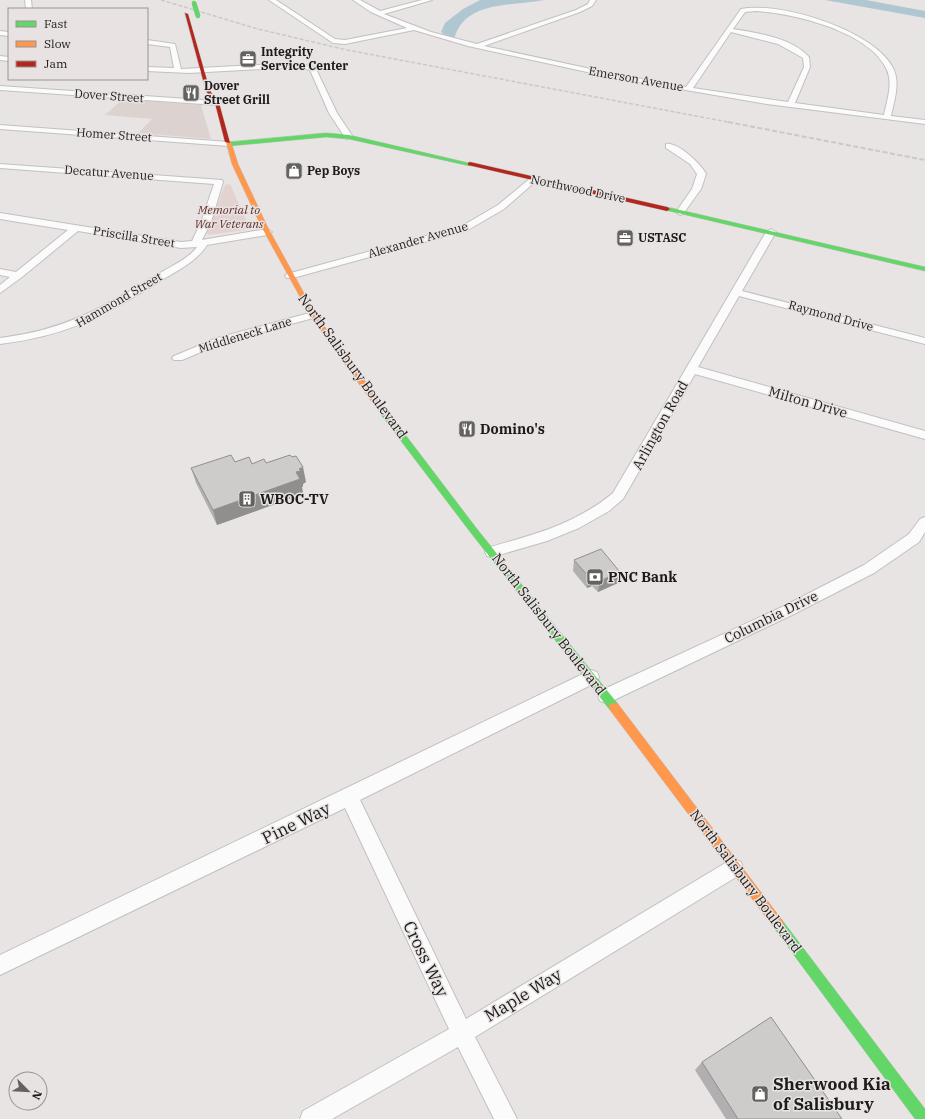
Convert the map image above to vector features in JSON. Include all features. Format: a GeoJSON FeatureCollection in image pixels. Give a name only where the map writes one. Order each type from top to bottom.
{"type":"FeatureCollection","features":[{"type":"Feature","properties":{"kind":"main road"},"geometry":{"type":"LineString","coordinates":[[194,1],[199,19]]}},
{"type":"Feature","properties":{"kind":"main road","name":"North Salisbury Boulevard"},"geometry":{"type":"LineString","coordinates":[[185,11],[208,91],[218,104],[237,168],[267,232],[313,316],[415,453],[606,696],[924,1119]]}},
{"type":"Feature","properties":{"kind":"main road","name":"North Salisbury Boulevard"},"geometry":{"type":"LineString","coordinates":[[218,104],[221,91]]}},
{"type":"Feature","properties":{"kind":"main road","name":"Northwood Drive"},"geometry":{"type":"LineString","coordinates":[[229,144],[326,135],[349,137],[771,232],[925,270]]}},
{"type":"Feature","properties":{"kind":"street"},"geometry":{"type":"LineString","coordinates":[[272,0],[328,38],[345,42],[415,28]]}},
{"type":"Feature","properties":{"kind":"street","name":"Emerson Avenue"},"geometry":{"type":"LineString","coordinates":[[356,0],[380,13],[415,28],[477,46],[568,68],[791,104],[925,122]]}},
{"type":"Feature","properties":{"kind":"street"},"geometry":{"type":"LineString","coordinates":[[380,13],[429,0]]}},
{"type":"Feature","properties":{"kind":"street"},"geometry":{"type":"LineString","coordinates":[[477,46],[578,11],[590,5],[593,0]]}},
{"type":"Feature","properties":{"kind":"street"},"geometry":{"type":"LineString","coordinates":[[688,88],[731,30],[743,10],[760,8],[795,16],[843,32],[860,39],[869,46],[884,60],[893,79],[887,117]]}},
{"type":"Feature","properties":{"kind":"street"},"geometry":{"type":"LineString","coordinates":[[731,30],[768,39],[795,50],[806,57],[806,67],[791,104]]}},
{"type":"Feature","properties":{"kind":"street"},"geometry":{"type":"LineString","coordinates":[[148,42],[168,43],[175,47],[178,70]]}},
{"type":"Feature","properties":{"kind":"street"},"geometry":{"type":"LineString","coordinates":[[148,69],[214,70],[297,65],[309,66],[313,68],[328,104],[343,130],[349,137]]}},
{"type":"Feature","properties":{"kind":"street","name":"Dover Street"},"geometry":{"type":"LineString","coordinates":[[0,88],[218,104]]}},
{"type":"Feature","properties":{"kind":"street","name":"Homer Street"},"geometry":{"type":"LineString","coordinates":[[0,127],[229,144]]}},
{"type":"Feature","properties":{"kind":"street"},"geometry":{"type":"LineString","coordinates":[[669,146],[693,161],[700,169],[703,176],[701,183],[680,212]]}},
{"type":"Feature","properties":{"kind":"street","name":"Decatur Avenue"},"geometry":{"type":"LineString","coordinates":[[0,166],[219,182]]}},
{"type":"Feature","properties":{"kind":"street","name":"Alexander Avenue"},"geometry":{"type":"LineString","coordinates":[[290,276],[465,228],[501,207],[533,179]]}},
{"type":"Feature","properties":{"kind":"street","name":"Hammond Street"},"geometry":{"type":"LineString","coordinates":[[0,340],[57,332],[90,319],[186,261],[198,252],[219,182]]}},
{"type":"Feature","properties":{"kind":"street","name":"Priscilla Street"},"geometry":{"type":"LineString","coordinates":[[0,216],[169,244],[200,244],[267,232]]}},
{"type":"Feature","properties":{"kind":"street"},"geometry":{"type":"LineString","coordinates":[[0,290],[76,228]]}},
{"type":"Feature","properties":{"kind":"street","name":"Arlington Road"},"geometry":{"type":"LineString","coordinates":[[492,552],[556,534],[598,513],[610,504],[627,483],[771,232]]}},
{"type":"Feature","properties":{"kind":"street"},"geometry":{"type":"LineString","coordinates":[[0,272],[19,275]]}},
{"type":"Feature","properties":{"kind":"street","name":"Raymond Drive"},"geometry":{"type":"LineString","coordinates":[[736,292],[925,340]]}},
{"type":"Feature","properties":{"kind":"street","name":"Middleneck Lane"},"geometry":{"type":"LineString","coordinates":[[178,358],[221,340],[313,316]]}},
{"type":"Feature","properties":{"kind":"street","name":"Milton Drive"},"geometry":{"type":"LineString","coordinates":[[692,369],[925,435]]}},
{"type":"Feature","properties":{"kind":"street","name":"Columbia Drive"},"geometry":{"type":"LineString","coordinates":[[606,696],[789,610],[869,569],[896,552],[914,538],[925,522]]}},
{"type":"Feature","properties":{"kind":"street","name":"Pine Way"},"geometry":{"type":"LineString","coordinates":[[0,965],[349,797],[591,677]]}},
{"type":"Feature","properties":{"kind":"street","name":"Cross Way"},"geometry":{"type":"LineString","coordinates":[[349,797],[462,1033],[506,1119]]}},
{"type":"Feature","properties":{"kind":"street","name":"Maple Way"},"geometry":{"type":"LineString","coordinates":[[311,1119],[462,1033],[734,868]]}},
{"type":"Feature","properties":{"kind":"shaded area"},"geometry":{"type":"Polygon","coordinates":[[[123,99],[201,105],[211,139],[138,133],[152,119],[105,115],[123,99]]]}},
{"type":"Feature","properties":{"kind":"green space","name":"Memorial to War Veterans"},"geometry":{"type":"Polygon","coordinates":[[[230,184],[249,227],[244,230],[209,235],[207,233],[225,185],[230,184]]]}},
{"type":"Feature","properties":{"kind":"water"},"geometry":{"type":"Polygon","coordinates":[[[480,0],[544,0],[503,5],[478,11],[468,17],[460,26],[454,39],[441,32],[445,23],[463,9],[480,0]]]}},
{"type":"Feature","properties":{"kind":"water"},"geometry":{"type":"Polygon","coordinates":[[[825,0],[866,0],[925,11],[925,18],[825,0]]]}},
{"type":"Feature","properties":{"kind":"building"},"geometry":{"type":"Polygon","coordinates":[[[231,455],[235,462],[249,457],[252,464],[264,459],[266,463],[290,455],[292,457],[296,456],[303,467],[299,469],[301,471],[296,472],[300,479],[213,510],[191,468],[231,455]]]}},
{"type":"Feature","properties":{"kind":"building"},"geometry":{"type":"Polygon","coordinates":[[[601,549],[620,572],[600,581],[594,574],[589,577],[574,560],[601,549]]]}},
{"type":"Feature","properties":{"kind":"building","name":"Sherwood Kia of Salisbury"},"geometry":{"type":"Polygon","coordinates":[[[771,1017],[842,1119],[738,1119],[702,1062],[771,1017]]]}},
{"type":"Feature","properties":{"kind":"railway"},"geometry":{"type":"LineString","coordinates":[[161,0],[258,29],[347,50],[733,123]]}},
{"type":"Feature","properties":{"kind":"railway"},"geometry":{"type":"LineString","coordinates":[[728,122],[925,160]]}},
{"type":"Feature","properties":{"kind":"traffic: fast"},"geometry":{"type":"LineString","coordinates":[[194,3],[198,16]]}},
{"type":"Feature","properties":{"kind":"traffic: fast"},"geometry":{"type":"LineString","coordinates":[[229,144],[326,135],[349,137],[470,164]]}},
{"type":"Feature","properties":{"kind":"traffic: fast"},"geometry":{"type":"LineString","coordinates":[[667,209],[925,269]]}},
{"type":"Feature","properties":{"kind":"traffic: fast"},"geometry":{"type":"LineString","coordinates":[[382,410],[474,531],[614,707]]}},
{"type":"Feature","properties":{"kind":"traffic: fast"},"geometry":{"type":"LineString","coordinates":[[778,924],[924,1119]]}},
{"type":"Feature","properties":{"kind":"traffic: slow"},"geometry":{"type":"LineString","coordinates":[[228,142],[235,164],[264,226],[313,315],[382,410]]}},
{"type":"Feature","properties":{"kind":"traffic: slow"},"geometry":{"type":"LineString","coordinates":[[614,707],[778,924]]}},
{"type":"Feature","properties":{"kind":"traffic: jam"},"geometry":{"type":"LineString","coordinates":[[186,14],[208,91],[217,103],[228,142]]}},
{"type":"Feature","properties":{"kind":"traffic: jam"},"geometry":{"type":"LineString","coordinates":[[470,164],[667,209]]}},
{"type":"Feature","properties":{"kind":"place","name":"Integrity Service Center"},"geometry":{"type":"Point","coordinates":[248,59]}},
{"type":"Feature","properties":{"kind":"place","name":"Dover Street Grill"},"geometry":{"type":"Point","coordinates":[191,93]}},
{"type":"Feature","properties":{"kind":"place","name":"Pep Boys"},"geometry":{"type":"Point","coordinates":[294,171]}},
{"type":"Feature","properties":{"kind":"place","name":"USTASC"},"geometry":{"type":"Point","coordinates":[625,238]}},
{"type":"Feature","properties":{"kind":"place","name":"Domino's"},"geometry":{"type":"Point","coordinates":[467,429]}},
{"type":"Feature","properties":{"kind":"place","name":"WBOC-TV"},"geometry":{"type":"Point","coordinates":[247,499]}},
{"type":"Feature","properties":{"kind":"place","name":"PNC Bank"},"geometry":{"type":"Point","coordinates":[595,577]}},
{"type":"Feature","properties":{"kind":"place","name":"Sherwood Kia of Salisbury"},"geometry":{"type":"Point","coordinates":[760,1094]}}]}
